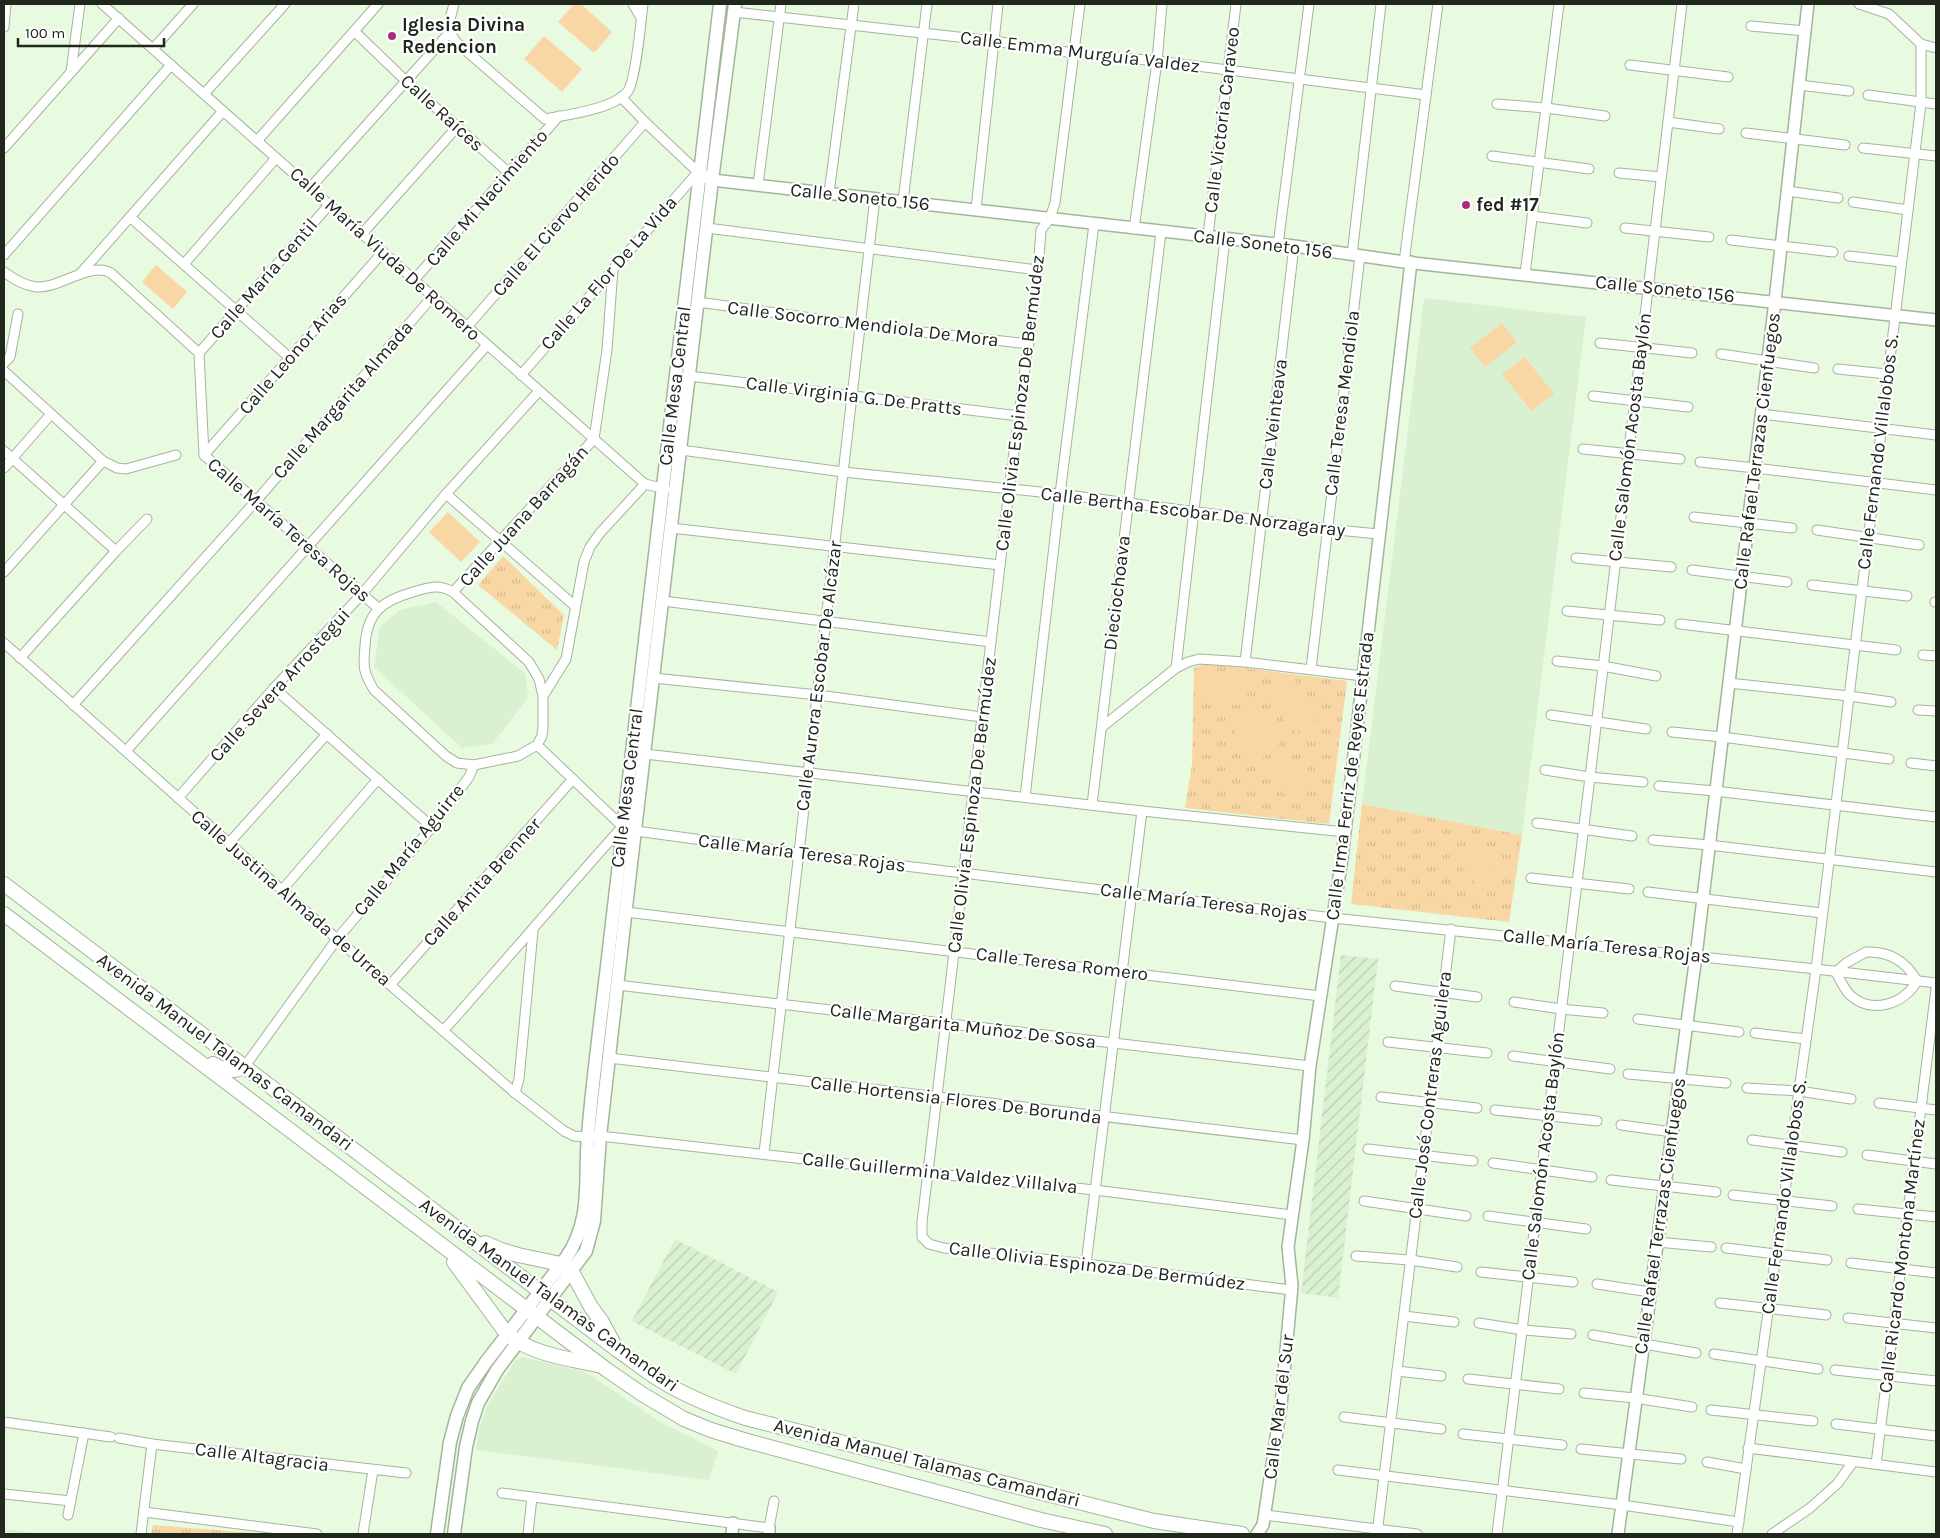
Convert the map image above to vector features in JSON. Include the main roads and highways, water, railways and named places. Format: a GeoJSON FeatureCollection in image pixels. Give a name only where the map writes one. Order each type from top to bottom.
{"type":"FeatureCollection","features":[{"type":"Feature","properties":{"kind":"main road","name":"Calle Mesa Central"},"geometry":{"type":"LineString","coordinates":[[437,1534],[450,1442],[457,1416],[468,1388],[486,1362],[512,1338],[567,1268],[583,1223],[586,1208],[623,827],[669,489],[699,173],[720,4]]}},
{"type":"Feature","properties":{"kind":"main road","name":"Calle Mesa Central"},"geometry":{"type":"LineString","coordinates":[[594,1136],[609,1058],[663,601],[671,528],[669,489],[680,450],[712,180],[735,8]]}},
{"type":"Feature","properties":{"kind":"main road","name":"Avenida Manuel Talamas Camandari"},"geometry":{"type":"LineString","coordinates":[[4,884],[545,1296],[659,1380],[683,1393],[711,1406],[745,1418],[1154,1520],[1242,1534]]}},
{"type":"Feature","properties":{"kind":"main road","name":"Avenida Manuel Talamas Camandari"},"geometry":{"type":"LineString","coordinates":[[4,914],[443,1248],[603,1367],[662,1408],[712,1430],[1041,1520],[1105,1534]]}},
{"type":"Feature","properties":{"kind":"main road"},"geometry":{"type":"LineString","coordinates":[[179,1046],[225,1071],[235,1071],[245,1066]]}},
{"type":"Feature","properties":{"kind":"main road"},"geometry":{"type":"LineString","coordinates":[[457,1230],[501,1250],[567,1268],[602,1322],[616,1349]]}},
{"type":"Feature","properties":{"kind":"main road"},"geometry":{"type":"LineString","coordinates":[[443,1248],[512,1338],[559,1358],[603,1367]]}},
{"type":"Feature","properties":{"kind":"main road","name":"Calle Mesa Central"},"geometry":{"type":"LineString","coordinates":[[454,1534],[472,1421],[487,1386],[512,1338]]}},
{"type":"Feature","properties":{"kind":"main road"},"geometry":{"type":"LineString","coordinates":[[457,1416],[472,1421]]}},
{"type":"Feature","properties":{"kind":"place","name":"Iglesia Divina Redencion"},"geometry":{"type":"Point","coordinates":[392,36]}},
{"type":"Feature","properties":{"kind":"place","name":"fed #17"},"geometry":{"type":"Point","coordinates":[1466,205]}}]}
